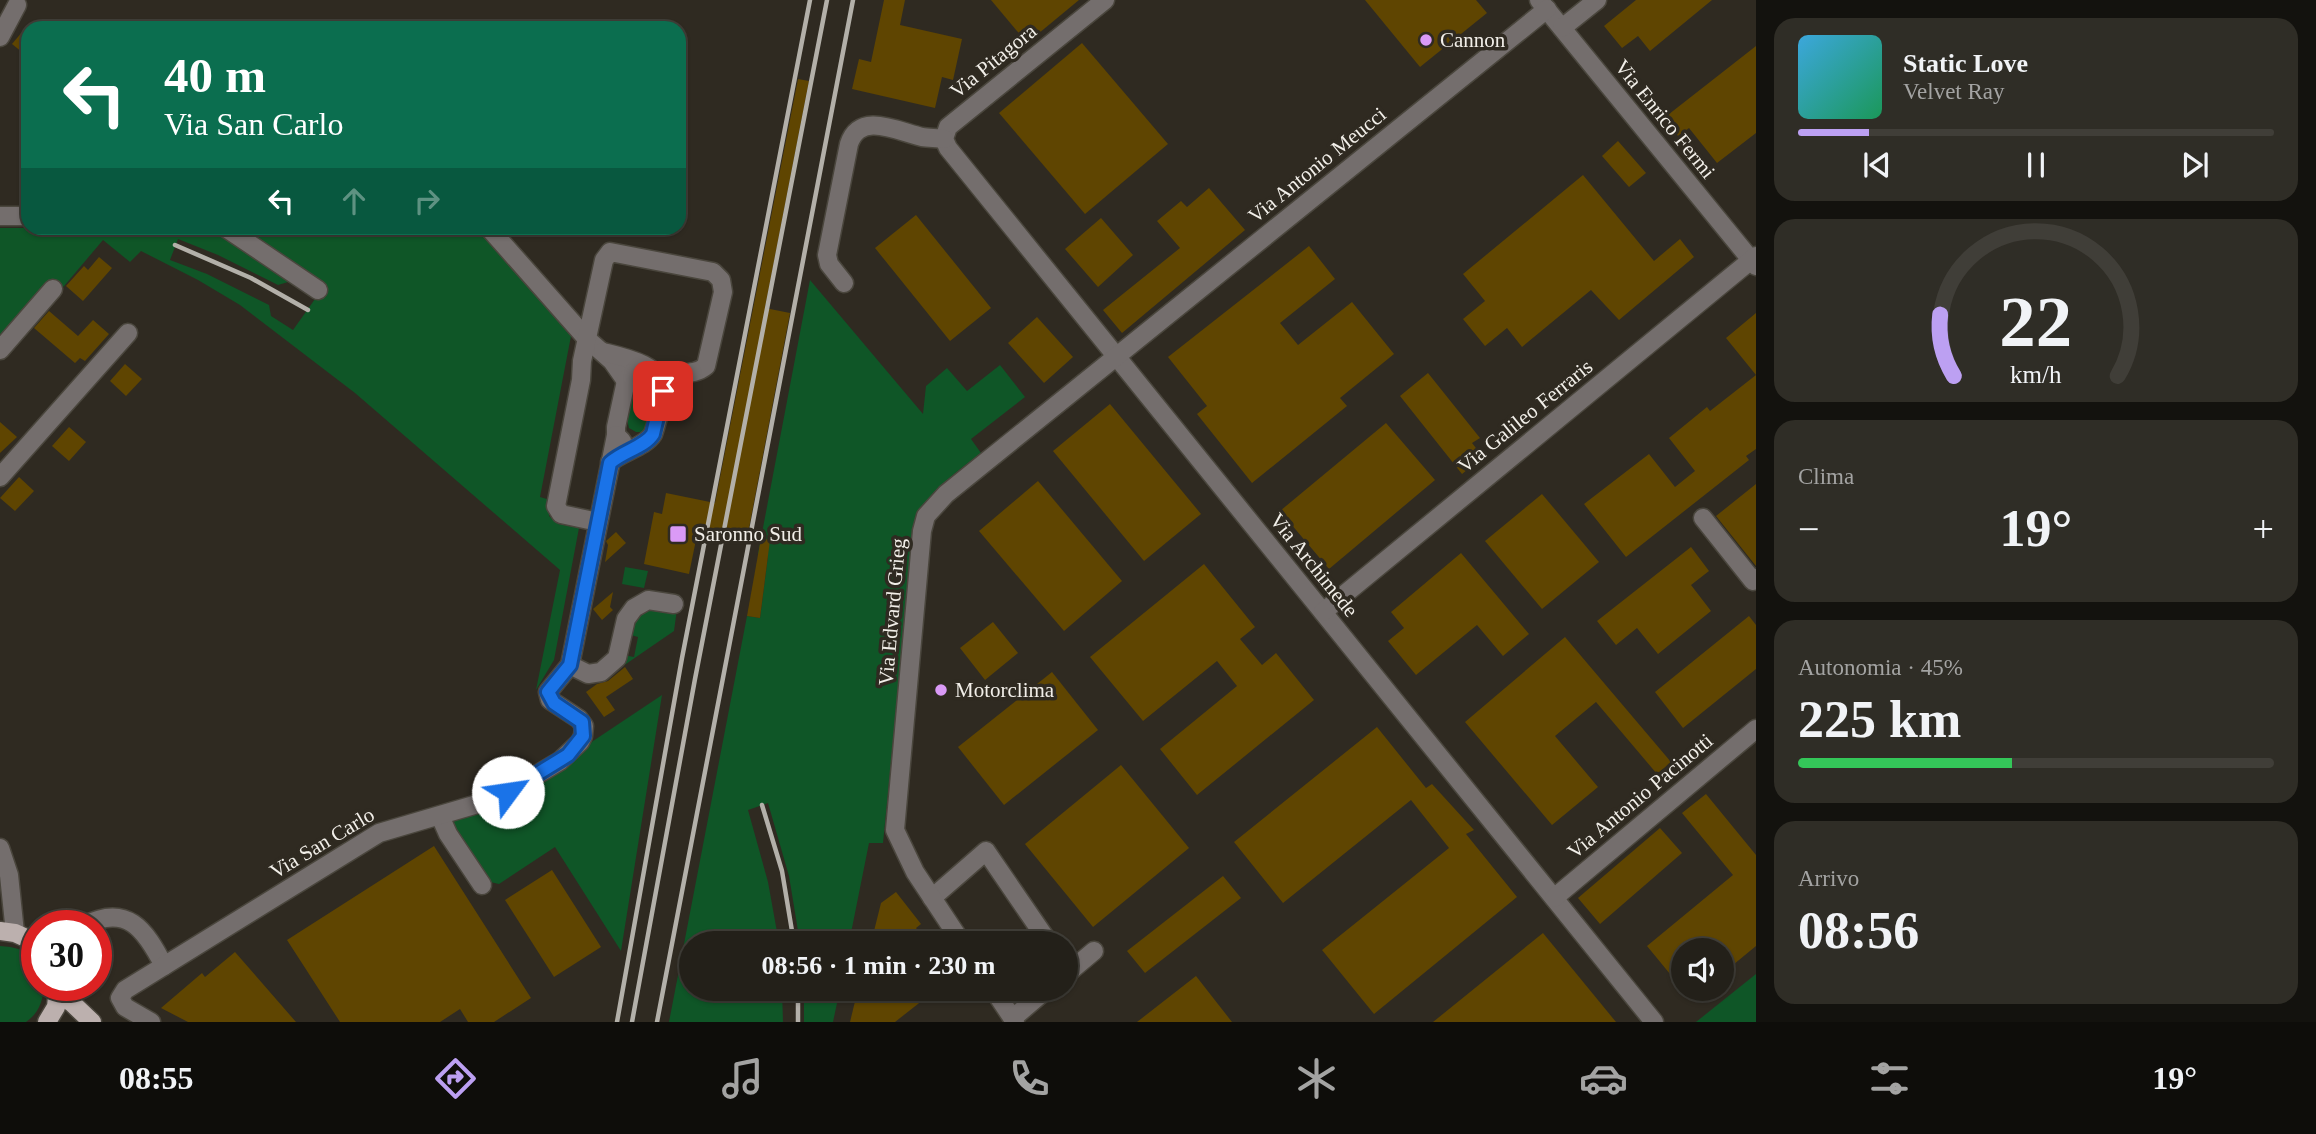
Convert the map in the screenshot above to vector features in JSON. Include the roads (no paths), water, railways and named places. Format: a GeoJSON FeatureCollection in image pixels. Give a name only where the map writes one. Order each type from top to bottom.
{"type":"FeatureCollection","features":[{"type":"Feature","properties":{"kind":"main road"},"geometry":{"type":"LineString","coordinates":[[47,1022],[56,1001]]}},
{"type":"Feature","properties":{"kind":"main road"},"geometry":{"type":"LineString","coordinates":[[70,1001],[92,1022]]}},
{"type":"Feature","properties":{"kind":"street","name":"Via Pitagora"},"geometry":{"type":"LineString","coordinates":[[944,136],[952,123],[1105,0]]}},
{"type":"Feature","properties":{"kind":"street"},"geometry":{"type":"LineString","coordinates":[[1562,28],[1597,0]]}},
{"type":"Feature","properties":{"kind":"street"},"geometry":{"type":"LineString","coordinates":[[0,21],[19,2]]}},
{"type":"Feature","properties":{"kind":"street"},"geometry":{"type":"LineString","coordinates":[[0,37],[19,2]]}},
{"type":"Feature","properties":{"kind":"street","name":"Via Enrico Fermi"},"geometry":{"type":"LineString","coordinates":[[1543,5],[1754,261]]}},
{"type":"Feature","properties":{"kind":"street","name":"Via Antonio Meucci"},"geometry":{"type":"LineString","coordinates":[[1116,356],[1543,5]]}},
{"type":"Feature","properties":{"kind":"street"},"geometry":{"type":"LineString","coordinates":[[844,283],[832,269],[827,255],[849,144],[854,132],[875,124],[925,137],[944,136]]}},
{"type":"Feature","properties":{"kind":"street","name":"Via Archimede"},"geometry":{"type":"LineString","coordinates":[[944,136],[951,154],[1654,1022]]}},
{"type":"Feature","properties":{"kind":"street"},"geometry":{"type":"LineString","coordinates":[[0,216],[21,216]]}},
{"type":"Feature","properties":{"kind":"street"},"geometry":{"type":"LineString","coordinates":[[236,235],[318,290]]}},
{"type":"Feature","properties":{"kind":"street"},"geometry":{"type":"LineString","coordinates":[[495,235],[599,352],[626,381],[635,370],[695,373],[702,369],[708,360],[723,292],[721,280],[713,272],[610,252],[604,260],[599,352],[581,366],[581,380],[556,508],[561,514],[598,522]]}},
{"type":"Feature","properties":{"kind":"street","name":"Via Galileo Ferraris"},"geometry":{"type":"LineString","coordinates":[[1323,612],[1754,261]]}},
{"type":"Feature","properties":{"kind":"street"},"geometry":{"type":"LineString","coordinates":[[0,350],[53,289]]}},
{"type":"Feature","properties":{"kind":"street"},"geometry":{"type":"LineString","coordinates":[[0,477],[128,333]]}},
{"type":"Feature","properties":{"kind":"street"},"geometry":{"type":"LineString","coordinates":[[599,352],[622,357],[654,373],[663,391],[653,434],[641,445],[635,446],[628,445],[616,435]]}},
{"type":"Feature","properties":{"kind":"street","name":"Via Edvard Grieg"},"geometry":{"type":"LineString","coordinates":[[954,931],[915,872],[895,830],[924,524],[931,508],[946,494],[1116,356]]}},
{"type":"Feature","properties":{"kind":"street","name":"Via San Carlo"},"geometry":{"type":"LineString","coordinates":[[151,1022],[125,1007],[120,998],[125,990],[379,833],[440,816],[508,792],[560,761],[575,748],[583,736],[582,722],[548,696],[550,688],[570,665],[626,381]]}},
{"type":"Feature","properties":{"kind":"street"},"geometry":{"type":"LineString","coordinates":[[610,463],[635,446]]}},
{"type":"Feature","properties":{"kind":"street"},"geometry":{"type":"LineString","coordinates":[[1703,519],[1753,581],[1756,578]]}},
{"type":"Feature","properties":{"kind":"street"},"geometry":{"type":"LineString","coordinates":[[570,665],[588,674],[601,672],[617,658],[626,620],[634,608],[648,600],[674,604]]}},
{"type":"Feature","properties":{"kind":"street","name":"Via Antonio Pacinotti"},"geometry":{"type":"LineString","coordinates":[[1554,898],[1756,729]]}},
{"type":"Feature","properties":{"kind":"street"},"geometry":{"type":"LineString","coordinates":[[440,816],[448,834],[482,885]]}},
{"type":"Feature","properties":{"kind":"street"},"geometry":{"type":"LineString","coordinates":[[0,848],[9,875],[8,932]]}},
{"type":"Feature","properties":{"kind":"street"},"geometry":{"type":"LineString","coordinates":[[932,898],[986,851],[1041,931]]}},
{"type":"Feature","properties":{"kind":"street"},"geometry":{"type":"LineString","coordinates":[[0,864],[4,880],[0,906]]}},
{"type":"Feature","properties":{"kind":"street"},"geometry":{"type":"LineString","coordinates":[[112,918],[128,920],[144,932],[164,966]]}},
{"type":"Feature","properties":{"kind":"street"},"geometry":{"type":"LineString","coordinates":[[1078,963],[1094,951]]}},
{"type":"Feature","properties":{"kind":"street"},"geometry":{"type":"LineString","coordinates":[[1001,1001],[1014,1020],[1034,1001]]}},
{"type":"Feature","properties":{"kind":"railway"},"geometry":{"type":"LineString","coordinates":[[617,1022],[682,658],[810,0]]}},
{"type":"Feature","properties":{"kind":"railway"},"geometry":{"type":"LineString","coordinates":[[632,1022],[695,679],[827,0]]}},
{"type":"Feature","properties":{"kind":"railway"},"geometry":{"type":"LineString","coordinates":[[657,1022],[853,0]]}},
{"type":"Feature","properties":{"kind":"railway"},"geometry":{"type":"LineString","coordinates":[[175,245],[251,278],[308,310]]}},
{"type":"Feature","properties":{"kind":"railway"},"geometry":{"type":"LineString","coordinates":[[762,805],[782,871],[792,931]]}},
{"type":"Feature","properties":{"kind":"railway"},"geometry":{"type":"LineString","coordinates":[[798,1001],[798,1022]]}},
{"type":"Feature","properties":{"kind":"place","name":"Cannon"},"geometry":{"type":"Point","coordinates":[1426,40]}},
{"type":"Feature","properties":{"kind":"place","name":"Saronno Sud"},"geometry":{"type":"Point","coordinates":[678,534]}},
{"type":"Feature","properties":{"kind":"place","name":"Motorclima"},"geometry":{"type":"Point","coordinates":[941,690]}}]}
